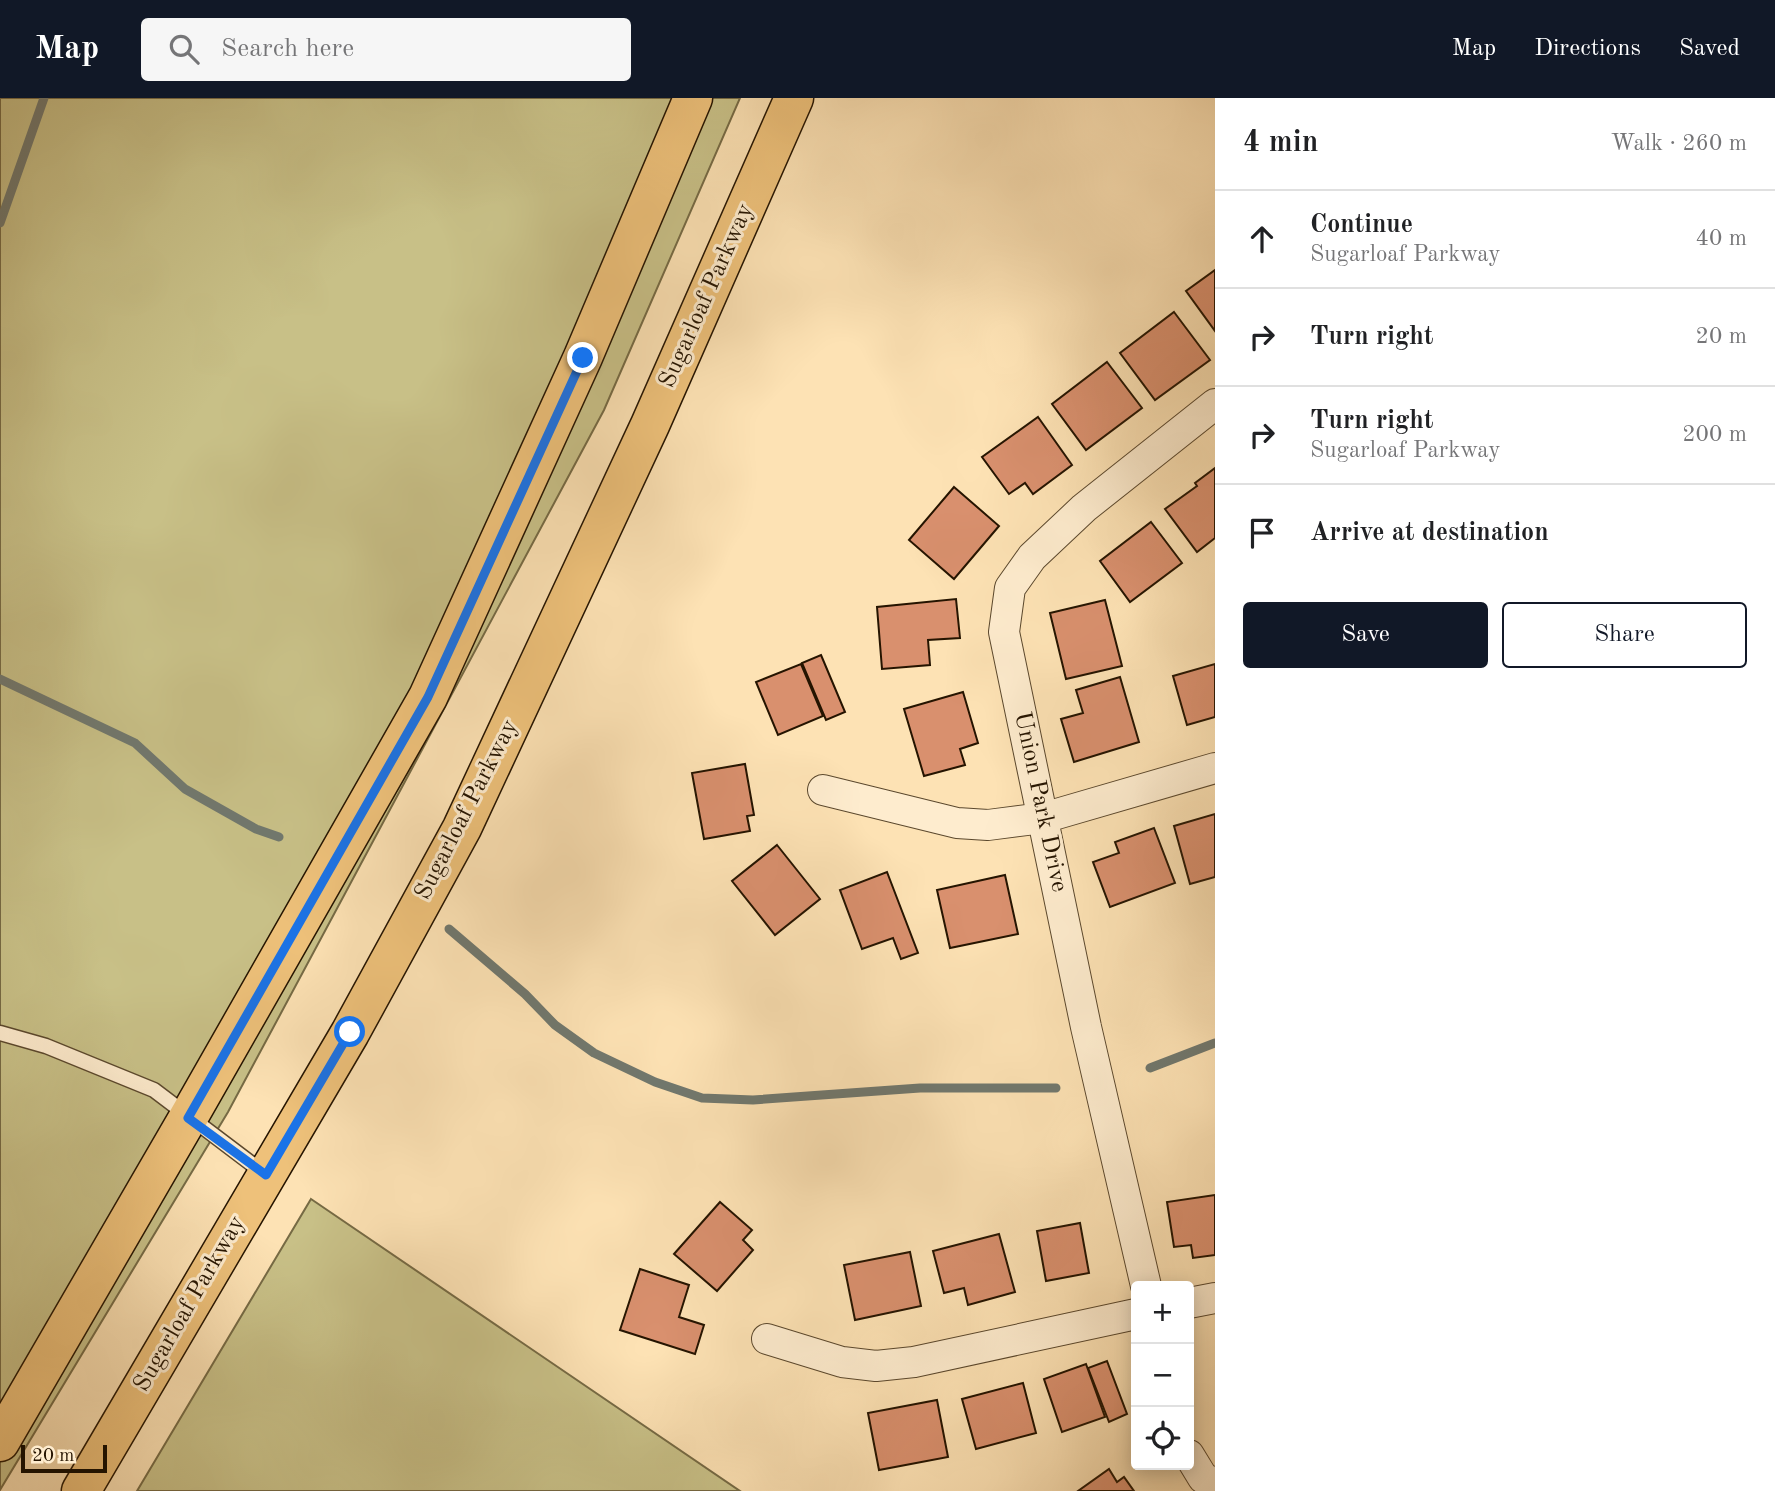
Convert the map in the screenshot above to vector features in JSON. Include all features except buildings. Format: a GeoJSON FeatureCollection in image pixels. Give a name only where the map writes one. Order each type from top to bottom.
{"type":"FeatureCollection","features":[{"type":"Feature","properties":{"kind":"main road"},"geometry":{"type":"LineString","coordinates":[[0,1442],[428,697],[583,358],[693,98]]}},
{"type":"Feature","properties":{"kind":"main road","name":"Sugarloaf Parkway"},"geometry":{"type":"LineString","coordinates":[[81,1491],[350,1032],[462,828],[650,425],[794,98]]}},
{"type":"Feature","properties":{"kind":"street","name":"Union Park Drive"},"geometry":{"type":"LineString","coordinates":[[1145,1281],[1086,1027],[1004,632],[1010,588],[1032,557],[1084,508],[1215,404]]}},
{"type":"Feature","properties":{"kind":"street"},"geometry":{"type":"LineString","coordinates":[[823,790],[957,822],[988,825],[1043,818],[1215,768]]}},
{"type":"Feature","properties":{"kind":"street"},"geometry":{"type":"LineString","coordinates":[[1194,1302],[1215,1298]]}},
{"type":"Feature","properties":{"kind":"street"},"geometry":{"type":"LineString","coordinates":[[767,1339],[842,1362],[877,1366],[914,1362],[1131,1315]]}},
{"type":"Feature","properties":{"kind":"street"},"geometry":{"type":"LineString","coordinates":[[1194,1463],[1203,1478],[1215,1483]]}},
{"type":"Feature","properties":{"kind":"lane"},"geometry":{"type":"LineString","coordinates":[[0,1034],[46,1046],[154,1090],[266,1175]]}},
{"type":"Feature","properties":{"kind":"shaded area"},"geometry":{"type":"Polygon","coordinates":[[[0,98],[740,98],[604,410],[228,1112],[0,1490],[0,98]]]}},
{"type":"Feature","properties":{"kind":"shaded area"},"geometry":{"type":"Polygon","coordinates":[[[311,1199],[740,1491],[137,1491],[311,1199]]]}},
{"type":"Feature","properties":{"kind":"waterway"},"geometry":{"type":"LineString","coordinates":[[0,223],[44,98]]}},
{"type":"Feature","properties":{"kind":"waterway"},"geometry":{"type":"LineString","coordinates":[[0,679],[135,743],[185,789],[256,829],[279,837]]}},
{"type":"Feature","properties":{"kind":"waterway"},"geometry":{"type":"LineString","coordinates":[[449,929],[525,994],[555,1025],[594,1053],[655,1082],[702,1098],[753,1100],[920,1088],[1056,1088]]}},
{"type":"Feature","properties":{"kind":"waterway"},"geometry":{"type":"LineString","coordinates":[[1150,1068],[1215,1043]]}},
{"type":"Feature","properties":{"kind":"route"},"geometry":{"type":"LineString","coordinates":[[350,1032],[266,1175],[188,1118],[428,697],[583,358]]}}]}
